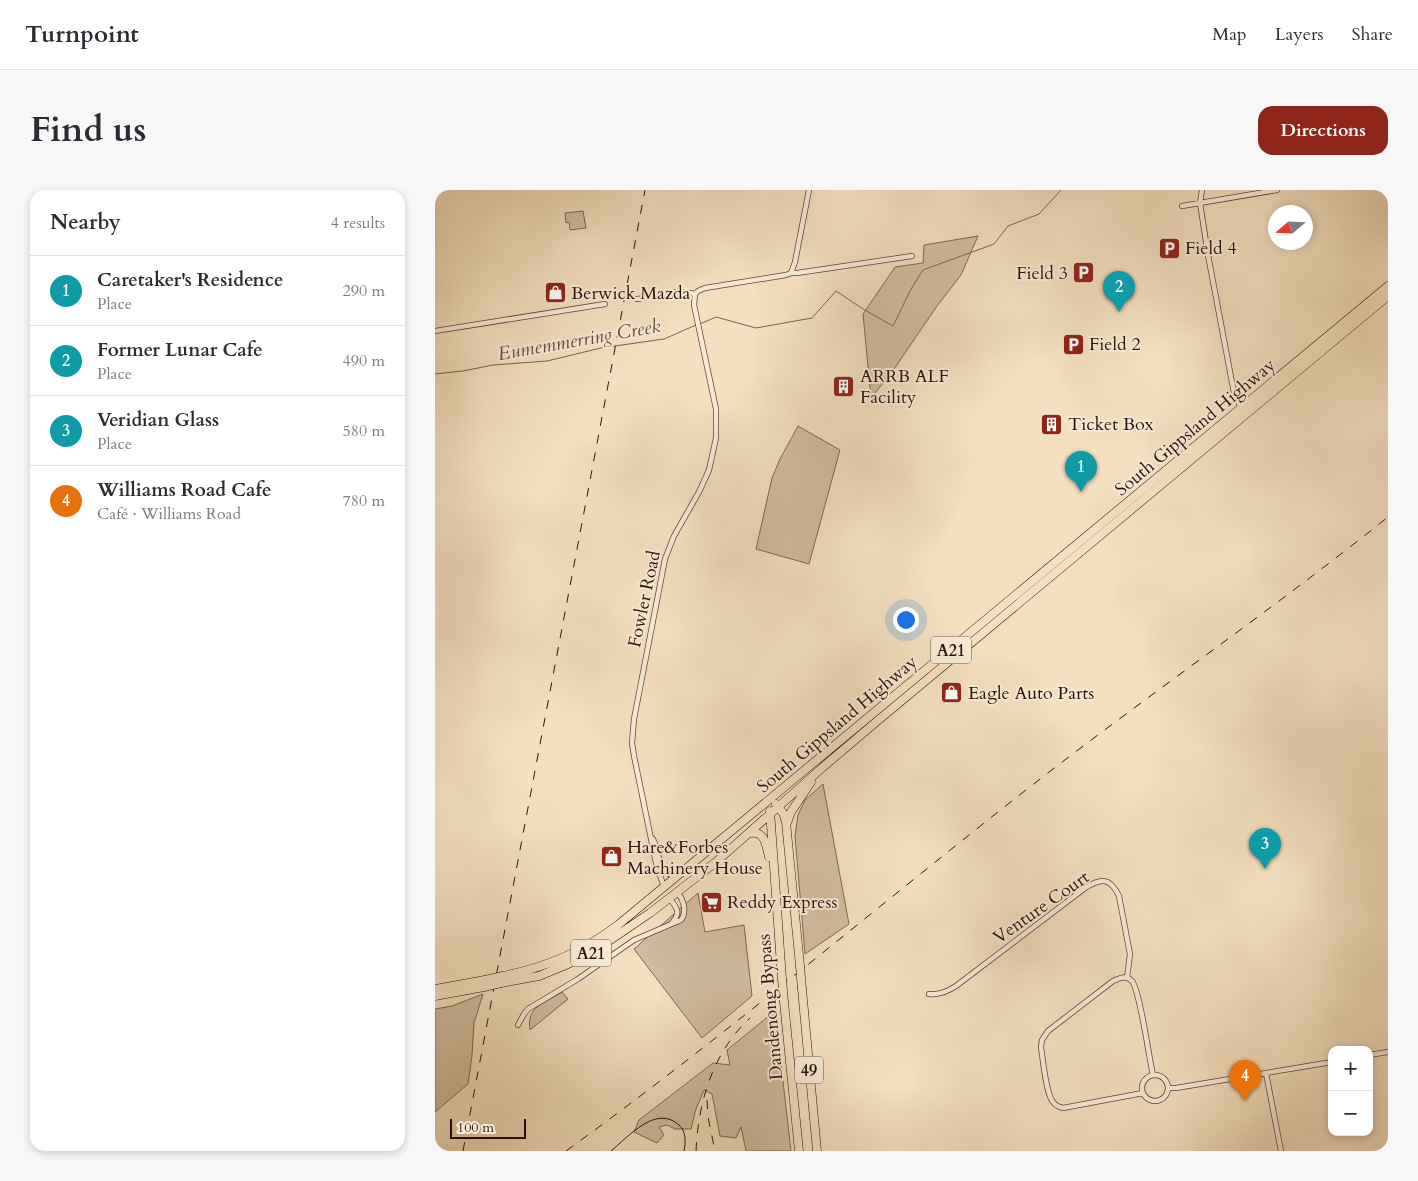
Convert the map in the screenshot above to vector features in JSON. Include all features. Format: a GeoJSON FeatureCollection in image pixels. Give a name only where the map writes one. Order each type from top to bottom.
{"type":"FeatureCollection","features":[{"type":"Feature","properties":{"kind":"highway","name":"South Gippsland Highway"},"geometry":{"type":"LineString","coordinates":[[502,980],[561,959],[589,945],[618,925],[770,800],[874,719],[1309,357],[1358,315],[1388,286]]}},
{"type":"Feature","properties":{"kind":"highway","name":"South Gippsland Highway"},"geometry":{"type":"LineString","coordinates":[[1358,315],[1388,296]]}},
{"type":"Feature","properties":{"kind":"highway","name":"South Gippsland Highway"},"geometry":{"type":"LineString","coordinates":[[435,990],[539,976],[579,959],[622,933],[678,893],[747,836],[874,719]]}},
{"type":"Feature","properties":{"kind":"highway","name":"49"},"geometry":{"type":"LineString","coordinates":[[787,827],[787,819],[791,812],[823,767]]}},
{"type":"Feature","properties":{"kind":"highway","name":"49"},"geometry":{"type":"LineString","coordinates":[[770,800],[778,807]]}},
{"type":"Feature","properties":{"kind":"highway","name":"Dandenong Bypass"},"geometry":{"type":"LineString","coordinates":[[770,800],[782,979],[799,1151]]}},
{"type":"Feature","properties":{"kind":"highway","name":"Dandenong Bypass"},"geometry":{"type":"LineString","coordinates":[[778,807],[785,817],[787,827],[817,1151]]}},
{"type":"Feature","properties":{"kind":"highway","name":"49"},"geometry":{"type":"LineString","coordinates":[[747,836],[758,833],[763,838],[767,846],[775,878]]}},
{"type":"Feature","properties":{"kind":"highway"},"geometry":{"type":"LineString","coordinates":[[664,887],[678,893]]}},
{"type":"Feature","properties":{"kind":"highway"},"geometry":{"type":"LineString","coordinates":[[664,887],[670,899]]}},
{"type":"Feature","properties":{"kind":"highway","name":"South Gippsland Highway"},"geometry":{"type":"LineString","coordinates":[[435,998],[485,983]]}},
{"type":"Feature","properties":{"kind":"street"},"geometry":{"type":"LineString","coordinates":[[637,298],[678,292],[695,294],[705,288],[786,275],[791,272],[795,262],[809,190]]}},
{"type":"Feature","properties":{"kind":"street"},"geometry":{"type":"LineString","coordinates":[[1202,190],[1200,203],[1208,255],[1234,393],[1246,410]]}},
{"type":"Feature","properties":{"kind":"street"},"geometry":{"type":"LineString","coordinates":[[1182,206],[1277,190]]}},
{"type":"Feature","properties":{"kind":"street"},"geometry":{"type":"LineString","coordinates":[[791,272],[797,273],[912,256]]}},
{"type":"Feature","properties":{"kind":"street","name":"Fowler Road"},"geometry":{"type":"LineString","coordinates":[[664,887],[657,870],[633,750],[634,719],[665,560],[674,536],[704,484],[715,446],[716,409],[694,303],[695,294]]}},
{"type":"Feature","properties":{"kind":"street"},"geometry":{"type":"LineString","coordinates":[[435,330],[605,304]]}},
{"type":"Feature","properties":{"kind":"street"},"geometry":{"type":"LineString","coordinates":[[650,834],[663,868],[668,874],[678,876]]}},
{"type":"Feature","properties":{"kind":"street","name":"Venture Court"},"geometry":{"type":"LineString","coordinates":[[929,994],[946,992],[956,986],[1085,888],[1095,882],[1104,880],[1111,882],[1119,896],[1130,954],[1127,978]]}},
{"type":"Feature","properties":{"kind":"street"},"geometry":{"type":"LineString","coordinates":[[518,1025],[532,1006],[578,979],[634,940],[681,920],[684,915],[683,901],[678,893]]}},
{"type":"Feature","properties":{"kind":"street"},"geometry":{"type":"LineString","coordinates":[[670,899],[678,911],[675,919],[670,924]]}},
{"type":"Feature","properties":{"kind":"street"},"geometry":{"type":"LineString","coordinates":[[1143,1093],[1063,1108],[1057,1106],[1052,1102],[1049,1093],[1041,1048],[1042,1040],[1048,1031],[1113,981],[1127,978],[1133,982],[1137,996],[1153,1075]]}},
{"type":"Feature","properties":{"kind":"street"},"geometry":{"type":"LineString","coordinates":[[1373,1054],[1388,1052]]}},
{"type":"Feature","properties":{"kind":"street"},"geometry":{"type":"LineString","coordinates":[[1168,1088],[1328,1063]]}},
{"type":"Feature","properties":{"kind":"street"},"geometry":{"type":"LineString","coordinates":[[1266,1072],[1281,1151]]}},
{"type":"Feature","properties":{"kind":"street"},"geometry":{"type":"LineString","coordinates":[[1153,1075],[1165,1079],[1168,1088],[1165,1096],[1157,1101],[1149,1099],[1143,1093],[1142,1084],[1153,1075]]}},
{"type":"Feature","properties":{"kind":"shaded area"},"geometry":{"type":"Polygon","coordinates":[[[583,211],[586,228],[570,230],[569,222],[566,223],[565,213],[583,211]]]}},
{"type":"Feature","properties":{"kind":"shaded area"},"geometry":{"type":"Polygon","coordinates":[[[978,236],[961,275],[937,306],[892,372],[871,398],[863,314],[895,267],[923,263],[924,245],[978,236]]]}},
{"type":"Feature","properties":{"kind":"shaded area"},"geometry":{"type":"Polygon","coordinates":[[[798,426],[840,450],[809,564],[756,549],[772,478],[798,426]]]}},
{"type":"Feature","properties":{"kind":"shaded area"},"geometry":{"type":"Polygon","coordinates":[[[823,784],[849,924],[805,954],[795,836],[798,815],[805,800],[823,784]]]}},
{"type":"Feature","properties":{"kind":"shaded area"},"geometry":{"type":"Polygon","coordinates":[[[698,893],[705,932],[744,925],[752,996],[702,1038],[634,949],[698,893]]]}},
{"type":"Feature","properties":{"kind":"shaded area"},"geometry":{"type":"Polygon","coordinates":[[[562,992],[568,999],[530,1030],[529,1022],[531,1016],[538,1006],[562,992]]]}},
{"type":"Feature","properties":{"kind":"shaded area"},"geometry":{"type":"Polygon","coordinates":[[[483,994],[474,1023],[468,1084],[435,1112],[435,1009],[452,1006],[483,994]]]}},
{"type":"Feature","properties":{"kind":"shaded area"},"geometry":{"type":"Polygon","coordinates":[[[775,1011],[791,1151],[746,1151],[741,1127],[736,1138],[720,1136],[712,1094],[704,1090],[696,1109],[691,1129],[675,1129],[667,1125],[659,1127],[664,1135],[657,1143],[634,1132],[639,1120],[713,1063],[730,1065],[727,1050],[775,1011]]]}},
{"type":"Feature","properties":{"kind":"waterway","name":"Eumemmerring Creek"},"geometry":{"type":"LineString","coordinates":[[700,324],[716,317],[756,328],[812,318],[836,291],[893,326],[911,289],[923,270],[994,244],[1008,226],[1039,214],[1061,190]]}},
{"type":"Feature","properties":{"kind":"waterway","name":"Eumemmerring Creek"},"geometry":{"type":"LineString","coordinates":[[435,374],[493,365],[547,361],[601,348],[664,339],[696,325]]}},
{"type":"Feature","properties":{"kind":"tram line"},"geometry":{"type":"LineString","coordinates":[[611,1151],[643,1125],[661,1118],[670,1120],[681,1127],[685,1137],[684,1151]]}},
{"type":"Feature","properties":{"kind":"railway"},"geometry":{"type":"LineString","coordinates":[[463,1151],[645,190]]}},
{"type":"Feature","properties":{"kind":"railway"},"geometry":{"type":"LineString","coordinates":[[566,1151],[681,1065],[1063,761],[1296,588],[1388,517]]}},
{"type":"Feature","properties":{"kind":"railway"},"geometry":{"type":"LineString","coordinates":[[696,1151],[700,1114],[710,1079],[726,1046],[750,1018]]}},
{"type":"Feature","properties":{"kind":"railway"},"geometry":{"type":"LineString","coordinates":[[707,1100],[708,1117],[715,1151]]}},
{"type":"Feature","properties":{"kind":"place","name":"Field 4"},"geometry":{"type":"Point","coordinates":[1169,248]}},
{"type":"Feature","properties":{"kind":"place","name":"Field 3"},"geometry":{"type":"Point","coordinates":[1084,273]}},
{"type":"Feature","properties":{"kind":"place","name":"Berwick Mazda"},"geometry":{"type":"Point","coordinates":[555,293]}},
{"type":"Feature","properties":{"kind":"place","name":"Former Lunar Cafe"},"geometry":{"type":"Point","coordinates":[1119,312]}},
{"type":"Feature","properties":{"kind":"place","name":"Field 2"},"geometry":{"type":"Point","coordinates":[1073,344]}},
{"type":"Feature","properties":{"kind":"place","name":"ARRB ALF Facility"},"geometry":{"type":"Point","coordinates":[844,386]}},
{"type":"Feature","properties":{"kind":"place","name":"Ticket Box"},"geometry":{"type":"Point","coordinates":[1052,424]}},
{"type":"Feature","properties":{"kind":"place","name":"Caretaker's Residence"},"geometry":{"type":"Point","coordinates":[1081,492]}},
{"type":"Feature","properties":{"kind":"place","name":"Eagle Auto Parts"},"geometry":{"type":"Point","coordinates":[952,693]}},
{"type":"Feature","properties":{"kind":"place","name":"Hare&Forbes Machinery House"},"geometry":{"type":"Point","coordinates":[611,857]}},
{"type":"Feature","properties":{"kind":"place","name":"Veridian Glass"},"geometry":{"type":"Point","coordinates":[1265,869]}},
{"type":"Feature","properties":{"kind":"place","name":"Reddy Express"},"geometry":{"type":"Point","coordinates":[711,902]}},
{"type":"Feature","properties":{"kind":"place","name":"Williams Road Cafe"},"geometry":{"type":"Point","coordinates":[1245,1101]}}]}
